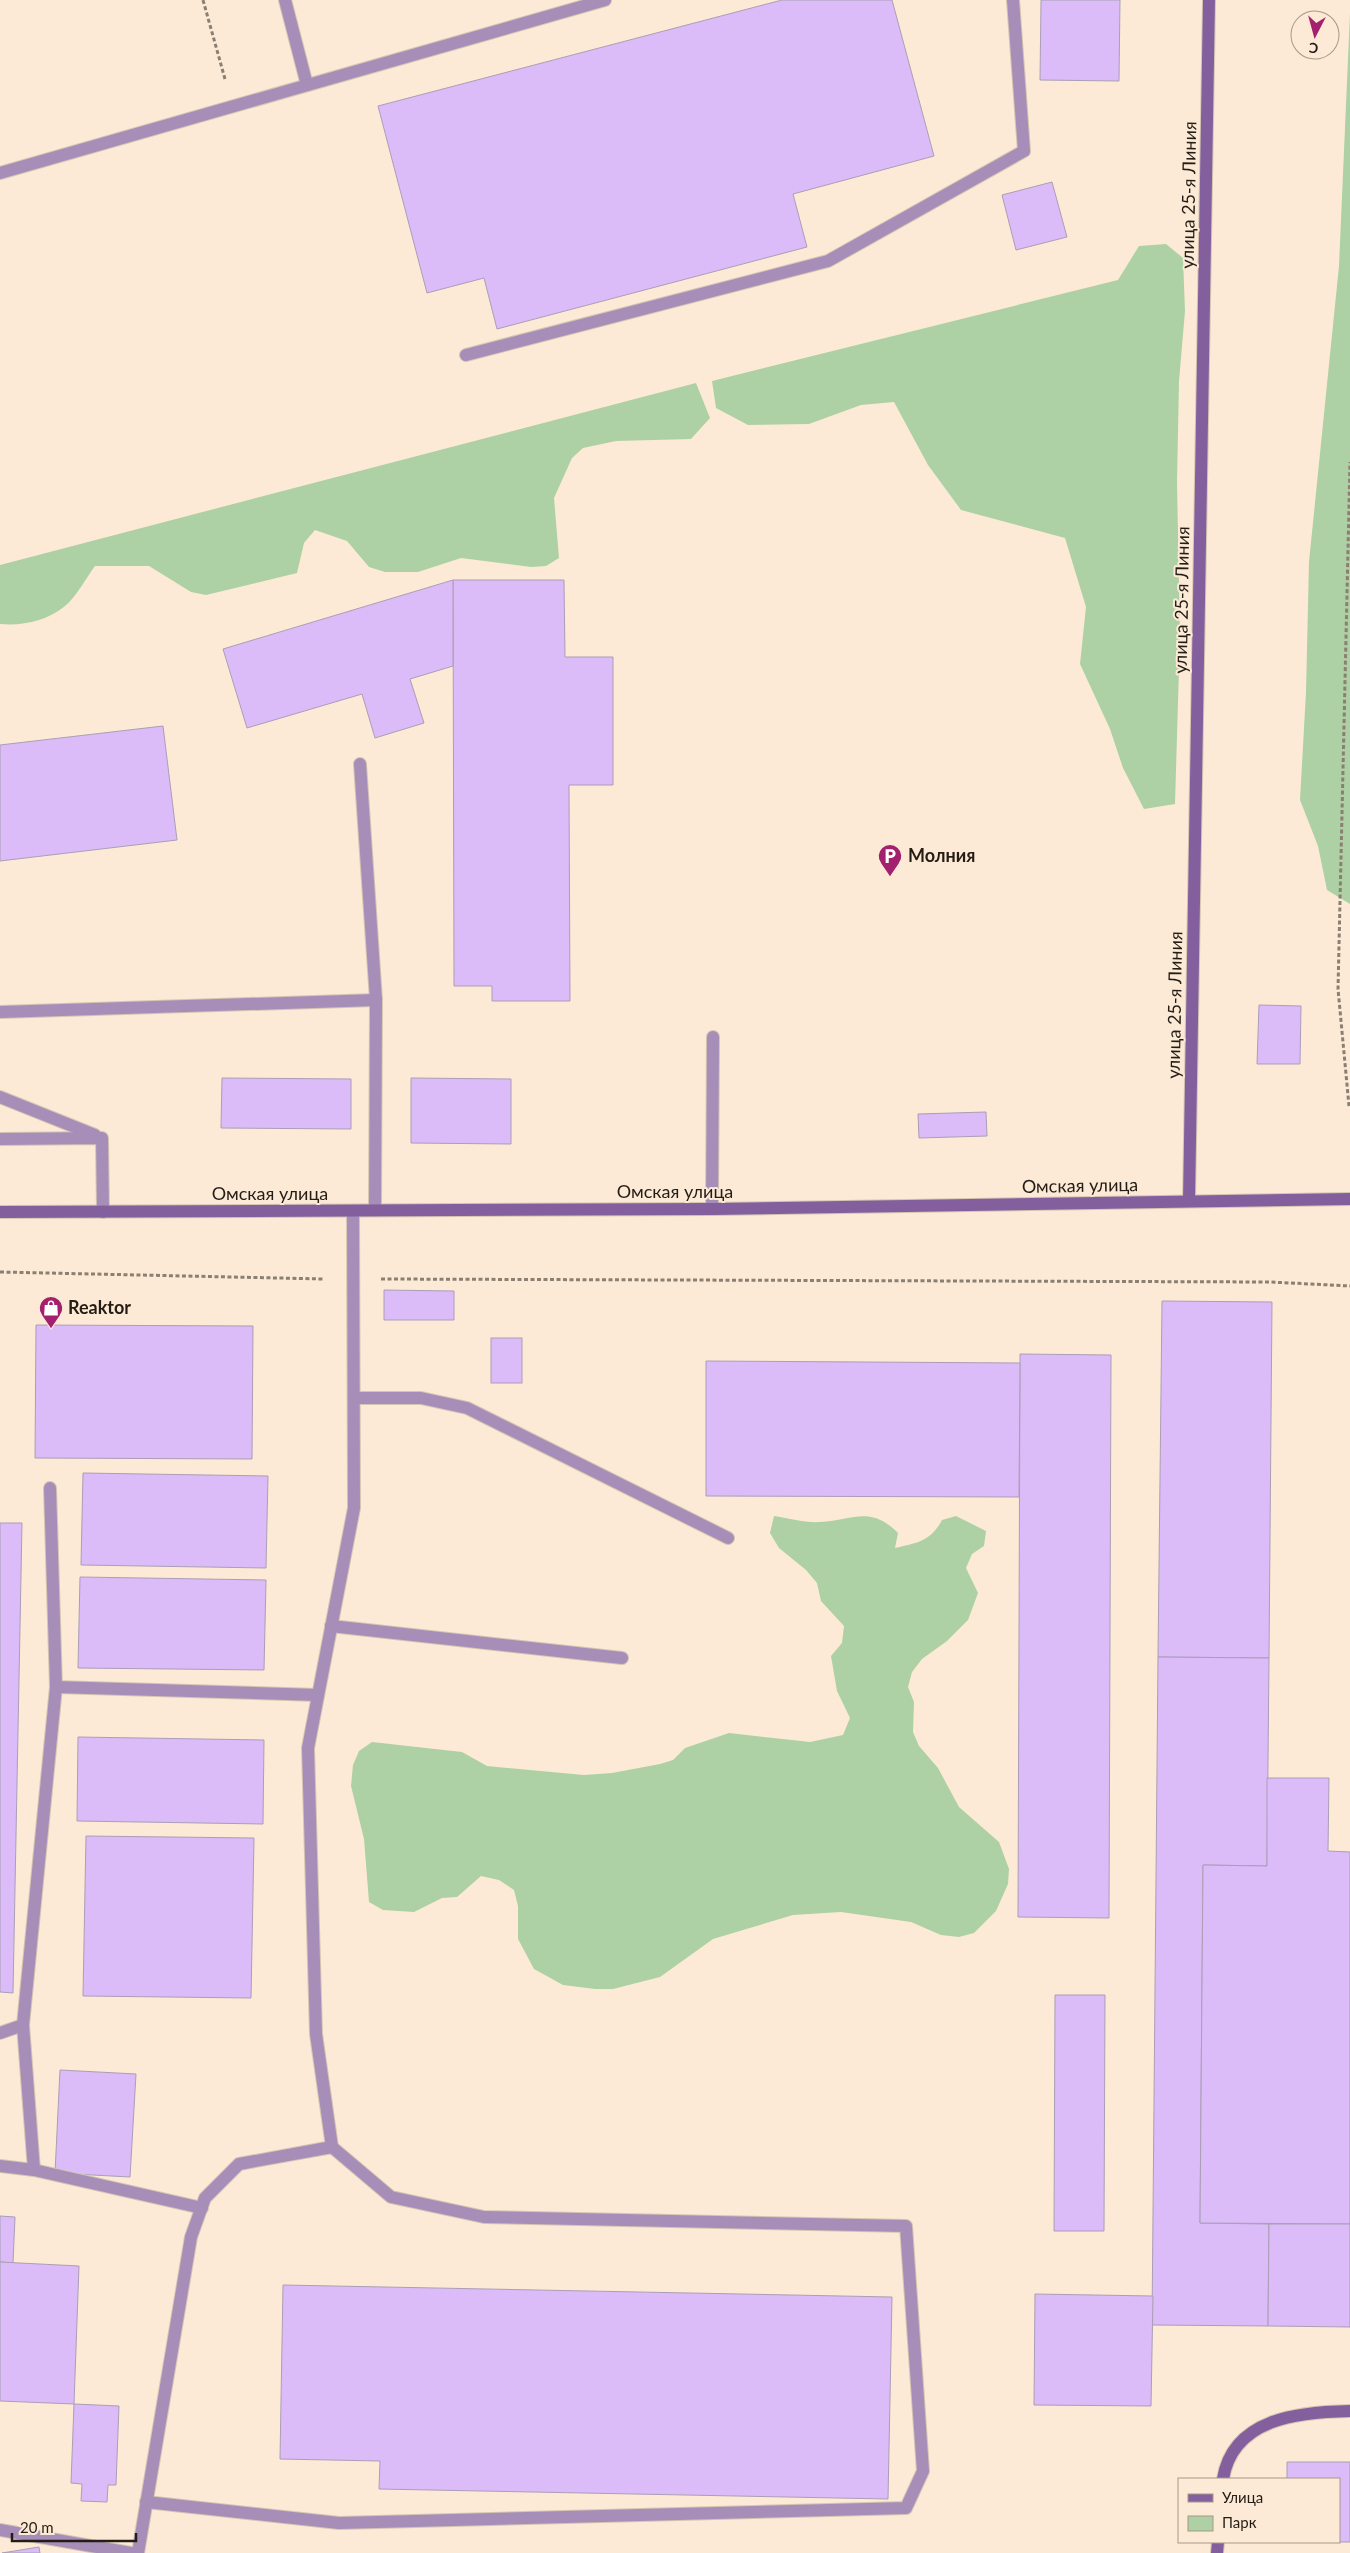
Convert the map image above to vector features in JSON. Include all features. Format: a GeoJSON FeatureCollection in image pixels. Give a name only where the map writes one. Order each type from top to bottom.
{"type":"FeatureCollection","features":[{"type":"Feature","properties":{"kind":"street","name":"улица 25-я Линия"},"geometry":{"type":"LineString","coordinates":[[1188,1201],[1209,0]]}},
{"type":"Feature","properties":{"kind":"street","name":"Омская улица"},"geometry":{"type":"LineString","coordinates":[[0,1212],[712,1209],[1350,1199]]}},
{"type":"Feature","properties":{"kind":"street"},"geometry":{"type":"LineString","coordinates":[[1223,2478],[1225,2463],[1245,2435],[1276,2420],[1315,2412],[1350,2411]]}},
{"type":"Feature","properties":{"kind":"lane"},"geometry":{"type":"LineString","coordinates":[[285,0],[307,85]]}},
{"type":"Feature","properties":{"kind":"lane"},"geometry":{"type":"LineString","coordinates":[[0,174],[605,0]]}},
{"type":"Feature","properties":{"kind":"lane"},"geometry":{"type":"LineString","coordinates":[[466,355],[828,261],[1024,151],[1013,0]]}},
{"type":"Feature","properties":{"kind":"lane"},"geometry":{"type":"LineString","coordinates":[[360,764],[376,1000],[375,1210]]}},
{"type":"Feature","properties":{"kind":"lane"},"geometry":{"type":"LineString","coordinates":[[0,1012],[376,1000]]}},
{"type":"Feature","properties":{"kind":"lane"},"geometry":{"type":"LineString","coordinates":[[712,1209],[713,1037]]}},
{"type":"Feature","properties":{"kind":"lane"},"geometry":{"type":"LineString","coordinates":[[0,1098],[102,1138]]}},
{"type":"Feature","properties":{"kind":"lane"},"geometry":{"type":"LineString","coordinates":[[0,1139],[102,1138]]}},
{"type":"Feature","properties":{"kind":"lane"},"geometry":{"type":"LineString","coordinates":[[102,1138],[104,1212]]}},
{"type":"Feature","properties":{"kind":"lane"},"geometry":{"type":"LineString","coordinates":[[146,2502],[339,2524],[906,2508],[923,2471],[906,2226],[484,2217],[391,2197],[332,2147],[316,2034],[308,1748],[354,1508],[353,1211]]}},
{"type":"Feature","properties":{"kind":"lane"},"geometry":{"type":"LineString","coordinates":[[354,1398],[421,1398],[467,1408],[728,1538]]}},
{"type":"Feature","properties":{"kind":"lane"},"geometry":{"type":"LineString","coordinates":[[34,2170],[23,2025],[56,1687],[50,1488]]}},
{"type":"Feature","properties":{"kind":"lane"},"geometry":{"type":"LineString","coordinates":[[331,1626],[622,1658]]}},
{"type":"Feature","properties":{"kind":"lane"},"geometry":{"type":"LineString","coordinates":[[56,1687],[318,1696]]}},
{"type":"Feature","properties":{"kind":"lane"},"geometry":{"type":"LineString","coordinates":[[0,2033],[23,2025]]}},
{"type":"Feature","properties":{"kind":"lane"},"geometry":{"type":"LineString","coordinates":[[138,2553],[190,2237],[205,2198],[239,2164],[332,2147]]}},
{"type":"Feature","properties":{"kind":"lane"},"geometry":{"type":"LineString","coordinates":[[0,2166],[34,2170],[202,2208]]}},
{"type":"Feature","properties":{"kind":"lane"},"geometry":{"type":"LineString","coordinates":[[0,2530],[131,2553]]}},
{"type":"Feature","properties":{"kind":"path"},"geometry":{"type":"LineString","coordinates":[[203,0],[233,107]]}},
{"type":"Feature","properties":{"kind":"path"},"geometry":{"type":"LineString","coordinates":[[1349,1106],[1338,989],[1350,462]]}},
{"type":"Feature","properties":{"kind":"path"},"geometry":{"type":"LineString","coordinates":[[0,1272],[353,1279],[1270,1282],[1350,1286]]}},
{"type":"Feature","properties":{"kind":"green space"},"geometry":{"type":"Polygon","coordinates":[[[1350,13],[1350,904],[1327,890],[1318,846],[1300,800],[1306,692],[1309,562],[1339,266],[1350,13]]]}},
{"type":"Feature","properties":{"kind":"green space"},"geometry":{"type":"Polygon","coordinates":[[[1166,244],[1183,258],[1185,311],[1179,381],[1177,482],[1180,635],[1175,804],[1144,809],[1123,768],[1110,729],[1080,664],[1086,607],[1065,538],[961,510],[928,465],[894,402],[861,405],[809,424],[748,425],[716,408],[712,381],[1118,280],[1139,246],[1166,244]]]}},
{"type":"Feature","properties":{"kind":"green space"},"geometry":{"type":"Polygon","coordinates":[[[696,383],[710,418],[691,439],[616,441],[583,448],[572,458],[554,498],[559,558],[546,566],[531,567],[461,558],[418,572],[385,572],[369,567],[347,541],[315,530],[304,543],[297,573],[206,595],[191,592],[149,566],[95,566],[73,597],[58,611],[43,619],[26,623],[0,624],[0,565],[696,383]]]}},
{"type":"Feature","properties":{"kind":"green space"},"geometry":{"type":"Polygon","coordinates":[[[774,1516],[814,1522],[861,1516],[879,1519],[898,1533],[895,1548],[923,1540],[933,1533],[942,1520],[956,1516],[986,1531],[984,1546],[972,1554],[966,1568],[978,1593],[968,1620],[947,1641],[922,1659],[912,1672],[908,1687],[914,1702],[913,1732],[919,1746],[938,1768],[959,1807],[999,1842],[1009,1869],[1008,1884],[996,1911],[974,1933],[959,1937],[941,1935],[911,1922],[841,1912],[793,1915],[713,1939],[660,1977],[613,1989],[595,1989],[563,1985],[534,1969],[518,1939],[518,1906],[514,1890],[499,1880],[481,1876],[457,1897],[442,1898],[414,1912],[383,1910],[369,1902],[364,1839],[351,1786],[353,1765],[359,1751],[372,1742],[462,1752],[487,1766],[584,1775],[612,1773],[660,1764],[673,1760],[685,1748],[729,1733],[810,1742],[843,1735],[850,1718],[837,1691],[831,1656],[842,1643],[844,1626],[821,1601],[817,1583],[806,1570],[779,1548],[770,1533],[774,1516]]]}},
{"type":"Feature","properties":{"kind":"building"},"geometry":{"type":"Polygon","coordinates":[[[782,0],[892,0],[934,156],[793,194],[807,247],[497,329],[484,278],[427,293],[378,106],[782,0]]]}},
{"type":"Feature","properties":{"kind":"building"},"geometry":{"type":"Polygon","coordinates":[[[1041,0],[1120,0],[1119,81],[1040,80],[1041,0]]]}},
{"type":"Feature","properties":{"kind":"building"},"geometry":{"type":"Polygon","coordinates":[[[1052,182],[1067,237],[1016,250],[1002,195],[1052,182]]]}},
{"type":"Feature","properties":{"kind":"building"},"geometry":{"type":"Polygon","coordinates":[[[453,580],[564,580],[565,657],[613,657],[613,785],[569,785],[570,1001],[492,1001],[492,986],[454,986],[453,580]]]}},
{"type":"Feature","properties":{"kind":"building"},"geometry":{"type":"Polygon","coordinates":[[[453,580],[453,666],[410,679],[424,723],[375,738],[362,694],[247,728],[223,649],[453,580]]]}},
{"type":"Feature","properties":{"kind":"building"},"geometry":{"type":"Polygon","coordinates":[[[163,726],[177,840],[0,861],[0,745],[163,726]]]}},
{"type":"Feature","properties":{"kind":"building"},"geometry":{"type":"Polygon","coordinates":[[[1259,1005],[1301,1006],[1300,1064],[1257,1064],[1259,1005]]]}},
{"type":"Feature","properties":{"kind":"building"},"geometry":{"type":"Polygon","coordinates":[[[222,1078],[351,1079],[351,1129],[221,1128],[222,1078]]]}},
{"type":"Feature","properties":{"kind":"building"},"geometry":{"type":"Polygon","coordinates":[[[411,1078],[511,1079],[511,1144],[411,1143],[411,1078]]]}},
{"type":"Feature","properties":{"kind":"building"},"geometry":{"type":"Polygon","coordinates":[[[986,1112],[987,1136],[919,1138],[918,1114],[986,1112]]]}},
{"type":"Feature","properties":{"kind":"building"},"geometry":{"type":"Polygon","coordinates":[[[384,1290],[454,1291],[454,1320],[384,1320],[384,1290]]]}},
{"type":"Feature","properties":{"kind":"building"},"geometry":{"type":"Polygon","coordinates":[[[1162,1301],[1272,1302],[1269,1658],[1158,1657],[1162,1301]]]}},
{"type":"Feature","properties":{"kind":"building"},"geometry":{"type":"Polygon","coordinates":[[[36,1325],[253,1326],[252,1459],[35,1458],[36,1325]]]}},
{"type":"Feature","properties":{"kind":"building"},"geometry":{"type":"Polygon","coordinates":[[[491,1338],[522,1338],[522,1383],[491,1383],[491,1338]]]}},
{"type":"Feature","properties":{"kind":"building"},"geometry":{"type":"Polygon","coordinates":[[[1020,1354],[1111,1355],[1109,1918],[1018,1917],[1020,1354]]]}},
{"type":"Feature","properties":{"kind":"building"},"geometry":{"type":"Polygon","coordinates":[[[706,1361],[1020,1363],[1019,1497],[706,1496],[706,1361]]]}},
{"type":"Feature","properties":{"kind":"building"},"geometry":{"type":"Polygon","coordinates":[[[83,1473],[268,1476],[266,1568],[81,1565],[83,1473]]]}},
{"type":"Feature","properties":{"kind":"building"},"geometry":{"type":"Polygon","coordinates":[[[0,1523],[22,1523],[13,1993],[0,1992],[0,1523]]]}},
{"type":"Feature","properties":{"kind":"building"},"geometry":{"type":"Polygon","coordinates":[[[80,1577],[266,1580],[264,1670],[78,1668],[80,1577]]]}},
{"type":"Feature","properties":{"kind":"building"},"geometry":{"type":"Polygon","coordinates":[[[1158,1657],[1269,1658],[1267,1866],[1203,1865],[1200,2223],[1269,2224],[1268,2326],[1152,2325],[1158,1657]]]}},
{"type":"Feature","properties":{"kind":"building"},"geometry":{"type":"Polygon","coordinates":[[[78,1737],[264,1740],[263,1824],[77,1821],[78,1737]]]}},
{"type":"Feature","properties":{"kind":"building"},"geometry":{"type":"Polygon","coordinates":[[[1267,1778],[1329,1778],[1328,1851],[1350,1852],[1350,2224],[1200,2223],[1203,1865],[1267,1866],[1267,1778]]]}},
{"type":"Feature","properties":{"kind":"building"},"geometry":{"type":"Polygon","coordinates":[[[86,1836],[254,1838],[251,1998],[83,1996],[86,1836]]]}},
{"type":"Feature","properties":{"kind":"building"},"geometry":{"type":"Polygon","coordinates":[[[1055,1995],[1105,1995],[1104,2231],[1054,2231],[1055,1995]]]}},
{"type":"Feature","properties":{"kind":"building"},"geometry":{"type":"Polygon","coordinates":[[[60,2070],[136,2074],[130,2177],[55,2173],[60,2070]]]}},
{"type":"Feature","properties":{"kind":"building"},"geometry":{"type":"Polygon","coordinates":[[[0,2216],[15,2217],[13,2263],[0,2262],[0,2216]]]}},
{"type":"Feature","properties":{"kind":"building"},"geometry":{"type":"Polygon","coordinates":[[[1269,2224],[1350,2224],[1350,2327],[1268,2326],[1269,2224]]]}},
{"type":"Feature","properties":{"kind":"building"},"geometry":{"type":"Polygon","coordinates":[[[0,2262],[79,2266],[74,2404],[0,2401],[0,2262]]]}},
{"type":"Feature","properties":{"kind":"building"},"geometry":{"type":"Polygon","coordinates":[[[283,2285],[892,2297],[888,2499],[379,2489],[380,2461],[280,2459],[283,2285]]]}},
{"type":"Feature","properties":{"kind":"building"},"geometry":{"type":"Polygon","coordinates":[[[1035,2294],[1153,2296],[1151,2406],[1034,2405],[1035,2294]]]}},
{"type":"Feature","properties":{"kind":"building"},"geometry":{"type":"Polygon","coordinates":[[[74,2404],[119,2406],[116,2485],[108,2485],[107,2502],[81,2501],[82,2484],[71,2483],[74,2404]]]}},
{"type":"Feature","properties":{"kind":"building"},"geometry":{"type":"Polygon","coordinates":[[[1287,2462],[1350,2462],[1350,2542],[1340,2542],[1340,2478],[1287,2478],[1287,2462]]]}},
{"type":"Feature","properties":{"kind":"building"},"geometry":{"type":"Polygon","coordinates":[[[39,2547],[40,2553],[2,2553],[39,2547]]]}},
{"type":"Feature","properties":{"kind":"place","name":"Молния"},"geometry":{"type":"Point","coordinates":[890,877]}},
{"type":"Feature","properties":{"kind":"place","name":"Reaktor"},"geometry":{"type":"Point","coordinates":[51,1329]}}]}
